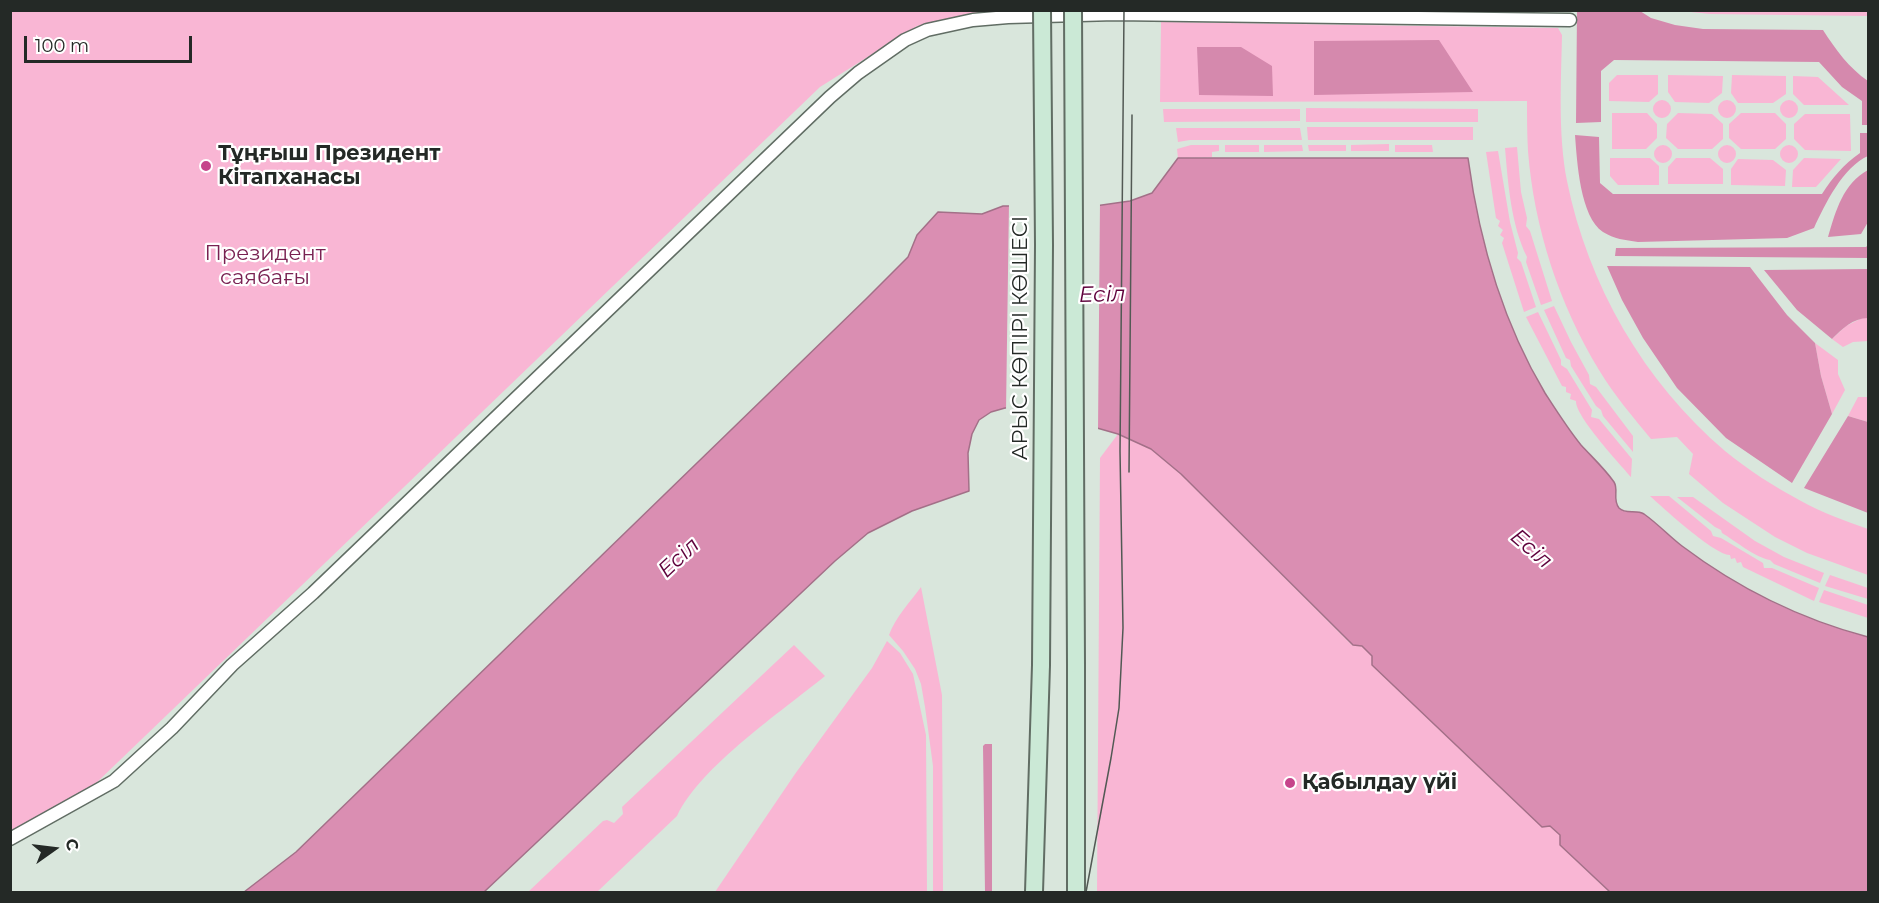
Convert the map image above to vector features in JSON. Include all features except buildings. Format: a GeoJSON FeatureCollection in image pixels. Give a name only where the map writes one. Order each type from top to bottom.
{"type":"FeatureCollection","features":[{"type":"Feature","properties":{"kind":"main road","name":"АРЫС КӨПІРІ КӨШЕСІ"},"geometry":{"type":"LineString","coordinates":[[1034,892],[1041,665],[1044,246],[1042,10]]}},
{"type":"Feature","properties":{"kind":"main road"},"geometry":{"type":"LineString","coordinates":[[1073,10],[1076,892]]}},
{"type":"Feature","properties":{"kind":"street"},"geometry":{"type":"LineString","coordinates":[[10,839],[114,781],[172,728],[232,665],[330,576],[830,97],[858,73],[905,40],[946,24],[1008,16],[1115,14],[1569,20]]}},
{"type":"Feature","properties":{"kind":"green space"},"geometry":{"type":"Polygon","coordinates":[[[1868,10],[1868,16],[1710,14],[1681,11],[1868,10]]]}},
{"type":"Feature","properties":{"kind":"green space","name":"Президент саябағы"},"geometry":{"type":"Polygon","coordinates":[[[10,11],[984,11],[984,13],[917,26],[820,87],[92,787],[11,833],[10,11]]]}},
{"type":"Feature","properties":{"kind":"green space"},"geometry":{"type":"Polygon","coordinates":[[[1161,22],[1558,28],[1562,35],[1561,127],[1567,181],[1576,220],[1589,257],[1624,329],[1645,363],[1669,394],[1725,451],[1762,478],[1801,501],[1868,529],[1868,575],[1807,553],[1775,537],[1723,503],[1689,474],[1693,454],[1677,437],[1651,439],[1611,388],[1572,319],[1551,265],[1531,180],[1527,101],[1160,102],[1161,22]]]}},
{"type":"Feature","properties":{"kind":"green space"},"geometry":{"type":"Polygon","coordinates":[[[1617,75],[1658,75],[1658,94],[1649,102],[1609,101],[1609,83],[1617,75]]]}},
{"type":"Feature","properties":{"kind":"green space"},"geometry":{"type":"Polygon","coordinates":[[[1668,75],[1723,76],[1722,93],[1709,103],[1675,102],[1668,92],[1668,75]]]}},
{"type":"Feature","properties":{"kind":"green space"},"geometry":{"type":"Polygon","coordinates":[[[1732,75],[1786,76],[1786,94],[1773,103],[1738,103],[1731,93],[1732,75]]]}},
{"type":"Feature","properties":{"kind":"green space"},"geometry":{"type":"Polygon","coordinates":[[[1793,76],[1818,77],[1849,105],[1804,105],[1793,94],[1793,76]]]}},
{"type":"Feature","properties":{"kind":"green space"},"geometry":{"type":"Polygon","coordinates":[[[1662,100],[1668,103],[1671,109],[1668,115],[1662,118],[1656,115],[1653,109],[1656,103],[1662,100]]]}},
{"type":"Feature","properties":{"kind":"green space"},"geometry":{"type":"Polygon","coordinates":[[[1727,100],[1733,103],[1736,109],[1733,115],[1727,118],[1721,115],[1718,109],[1721,103],[1727,100]]]}},
{"type":"Feature","properties":{"kind":"green space"},"geometry":{"type":"Polygon","coordinates":[[[1789,100],[1795,103],[1798,109],[1795,115],[1789,118],[1783,115],[1780,109],[1783,103],[1789,100]]]}},
{"type":"Feature","properties":{"kind":"green space"},"geometry":{"type":"Polygon","coordinates":[[[1306,108],[1478,109],[1478,122],[1306,122],[1306,108]]]}},
{"type":"Feature","properties":{"kind":"green space"},"geometry":{"type":"Polygon","coordinates":[[[1163,109],[1300,109],[1300,121],[1164,122],[1163,109]]]}},
{"type":"Feature","properties":{"kind":"green space"},"geometry":{"type":"Polygon","coordinates":[[[1612,113],[1647,113],[1657,124],[1657,138],[1646,149],[1612,149],[1612,113]]]}},
{"type":"Feature","properties":{"kind":"green space"},"geometry":{"type":"Polygon","coordinates":[[[1678,113],[1712,114],[1723,124],[1723,139],[1712,149],[1678,149],[1666,138],[1667,124],[1678,113]]]}},
{"type":"Feature","properties":{"kind":"green space"},"geometry":{"type":"Polygon","coordinates":[[[1741,113],[1775,113],[1786,124],[1786,139],[1775,149],[1741,149],[1729,138],[1729,124],[1741,113]]]}},
{"type":"Feature","properties":{"kind":"green space"},"geometry":{"type":"Polygon","coordinates":[[[1805,114],[1850,114],[1851,151],[1805,150],[1794,139],[1794,124],[1805,114]]]}},
{"type":"Feature","properties":{"kind":"green space"},"geometry":{"type":"Polygon","coordinates":[[[1307,127],[1473,127],[1473,140],[1308,140],[1307,127]]]}},
{"type":"Feature","properties":{"kind":"green space"},"geometry":{"type":"Polygon","coordinates":[[[1176,128],[1300,128],[1302,140],[1190,140],[1178,142],[1176,128]]]}},
{"type":"Feature","properties":{"kind":"green space"},"geometry":{"type":"Polygon","coordinates":[[[1389,144],[1389,151],[1351,151],[1351,145],[1389,144]]]}},
{"type":"Feature","properties":{"kind":"green space"},"geometry":{"type":"Polygon","coordinates":[[[1191,145],[1219,145],[1219,151],[1212,152],[1212,157],[1178,158],[1177,149],[1191,145]]]}},
{"type":"Feature","properties":{"kind":"green space"},"geometry":{"type":"Polygon","coordinates":[[[1225,145],[1259,145],[1259,152],[1225,152],[1225,145]]]}},
{"type":"Feature","properties":{"kind":"green space"},"geometry":{"type":"Polygon","coordinates":[[[1264,145],[1302,145],[1303,151],[1264,152],[1264,145]]]}},
{"type":"Feature","properties":{"kind":"green space"},"geometry":{"type":"Polygon","coordinates":[[[1308,145],[1346,145],[1346,151],[1309,151],[1308,145]]]}},
{"type":"Feature","properties":{"kind":"green space"},"geometry":{"type":"Polygon","coordinates":[[[1395,145],[1432,145],[1433,152],[1395,152],[1395,145]]]}},
{"type":"Feature","properties":{"kind":"green space"},"geometry":{"type":"Polygon","coordinates":[[[1663,145],[1669,148],[1672,154],[1669,160],[1663,163],[1657,160],[1654,154],[1657,148],[1663,145]]]}},
{"type":"Feature","properties":{"kind":"green space"},"geometry":{"type":"Polygon","coordinates":[[[1727,145],[1733,148],[1736,154],[1733,160],[1727,163],[1721,160],[1718,154],[1721,148],[1727,145]]]}},
{"type":"Feature","properties":{"kind":"green space"},"geometry":{"type":"Polygon","coordinates":[[[1789,145],[1795,148],[1798,154],[1795,160],[1789,163],[1783,160],[1780,154],[1783,148],[1789,145]]]}},
{"type":"Feature","properties":{"kind":"green space"},"geometry":{"type":"Polygon","coordinates":[[[1517,147],[1521,192],[1527,218],[1526,226],[1530,231],[1552,301],[1541,305],[1526,262],[1527,257],[1517,231],[1511,204],[1505,148],[1517,147]]]}},
{"type":"Feature","properties":{"kind":"green space"},"geometry":{"type":"Polygon","coordinates":[[[1498,151],[1510,222],[1518,253],[1517,258],[1521,262],[1536,307],[1524,312],[1502,243],[1504,238],[1500,235],[1503,230],[1498,226],[1500,221],[1496,218],[1486,152],[1498,151]]]}},
{"type":"Feature","properties":{"kind":"green space"},"geometry":{"type":"Polygon","coordinates":[[[1610,158],[1650,158],[1659,166],[1659,185],[1618,185],[1610,176],[1610,158]]]}},
{"type":"Feature","properties":{"kind":"green space"},"geometry":{"type":"Polygon","coordinates":[[[1676,158],[1710,158],[1723,169],[1723,184],[1668,184],[1668,167],[1676,158]]]}},
{"type":"Feature","properties":{"kind":"green space"},"geometry":{"type":"Polygon","coordinates":[[[1804,158],[1841,159],[1816,187],[1792,187],[1793,170],[1804,158]]]}},
{"type":"Feature","properties":{"kind":"green space"},"geometry":{"type":"Polygon","coordinates":[[[1738,159],[1773,160],[1786,170],[1785,186],[1731,185],[1731,169],[1738,159]]]}},
{"type":"Feature","properties":{"kind":"green space"},"geometry":{"type":"Polygon","coordinates":[[[1554,306],[1589,375],[1590,384],[1596,387],[1633,436],[1633,452],[1603,416],[1571,366],[1570,360],[1566,358],[1544,310],[1554,306]]]}},
{"type":"Feature","properties":{"kind":"green space"},"geometry":{"type":"Polygon","coordinates":[[[1538,312],[1561,360],[1561,365],[1567,369],[1592,410],[1591,417],[1599,419],[1632,459],[1631,477],[1590,428],[1576,401],[1570,399],[1571,394],[1566,392],[1566,387],[1562,386],[1526,317],[1538,312]]]}},
{"type":"Feature","properties":{"kind":"green space"},"geometry":{"type":"Polygon","coordinates":[[[1862,318],[1868,318],[1868,341],[1853,342],[1843,347],[1832,339],[1846,326],[1862,318]]]}},
{"type":"Feature","properties":{"kind":"green space"},"geometry":{"type":"Polygon","coordinates":[[[1815,343],[1838,360],[1838,374],[1845,390],[1832,414],[1821,376],[1815,343]]]}},
{"type":"Feature","properties":{"kind":"green space"},"geometry":{"type":"Polygon","coordinates":[[[1858,397],[1868,397],[1868,422],[1848,416],[1858,397]]]}},
{"type":"Feature","properties":{"kind":"green space"},"geometry":{"type":"Polygon","coordinates":[[[1118,434],[1151,449],[1181,474],[1352,645],[1362,646],[1372,656],[1373,665],[1560,835],[1560,845],[1610,892],[1097,892],[1100,458],[1118,434]]]}},
{"type":"Feature","properties":{"kind":"green space"},"geometry":{"type":"Polygon","coordinates":[[[1650,496],[1669,496],[1711,531],[1713,536],[1721,538],[1763,563],[1764,568],[1772,568],[1819,588],[1814,601],[1743,567],[1741,562],[1737,563],[1735,558],[1731,559],[1730,555],[1713,548],[1650,496]]]}},
{"type":"Feature","properties":{"kind":"green space"},"geometry":{"type":"Polygon","coordinates":[[[1677,497],[1693,497],[1755,541],[1784,557],[1824,573],[1820,583],[1752,552],[1722,533],[1677,497]]]}},
{"type":"Feature","properties":{"kind":"green space"},"geometry":{"type":"Polygon","coordinates":[[[1830,575],[1868,588],[1868,599],[1825,586],[1830,575]]]}},
{"type":"Feature","properties":{"kind":"green space"},"geometry":{"type":"Polygon","coordinates":[[[921,587],[942,695],[943,892],[933,892],[933,766],[921,684],[915,669],[889,635],[899,616],[921,587]]]}},
{"type":"Feature","properties":{"kind":"green space"},"geometry":{"type":"Polygon","coordinates":[[[1824,590],[1868,605],[1868,618],[1819,602],[1824,590]]]}},
{"type":"Feature","properties":{"kind":"green space"},"geometry":{"type":"Polygon","coordinates":[[[887,641],[900,653],[913,674],[926,735],[927,892],[715,892],[795,774],[872,668],[887,641]]]}},
{"type":"Feature","properties":{"kind":"green space"},"geometry":{"type":"Polygon","coordinates":[[[794,645],[825,676],[723,759],[688,797],[677,816],[597,892],[528,892],[603,821],[614,823],[623,814],[622,807],[794,645]]]}},
{"type":"Feature","properties":{"kind":"shaded area"},"geometry":{"type":"Polygon","coordinates":[[[1577,11],[1640,11],[1651,18],[1675,25],[1703,29],[1823,30],[1843,58],[1868,81],[1868,125],[1862,125],[1862,101],[1842,87],[1819,62],[1614,60],[1601,71],[1601,122],[1576,123],[1577,11]]]}},
{"type":"Feature","properties":{"kind":"shaded area"},"geometry":{"type":"Polygon","coordinates":[[[1439,40],[1473,92],[1314,95],[1314,41],[1439,40]]]}},
{"type":"Feature","properties":{"kind":"shaded area"},"geometry":{"type":"Polygon","coordinates":[[[1197,47],[1241,47],[1272,66],[1273,96],[1199,95],[1197,47]]]}},
{"type":"Feature","properties":{"kind":"shaded area"},"geometry":{"type":"Polygon","coordinates":[[[1860,133],[1868,133],[1868,156],[1859,161],[1843,177],[1814,228],[1787,238],[1638,242],[1611,236],[1595,225],[1581,188],[1575,135],[1599,137],[1600,183],[1613,194],[1822,194],[1848,162],[1860,153],[1860,133]]]}},
{"type":"Feature","properties":{"kind":"shaded area"},"geometry":{"type":"Polygon","coordinates":[[[1868,170],[1868,222],[1861,234],[1828,237],[1846,190],[1868,170]]]}},
{"type":"Feature","properties":{"kind":"shaded area"},"geometry":{"type":"Polygon","coordinates":[[[1868,245],[1868,258],[1615,256],[1616,248],[1866,247],[1868,245]]]}},
{"type":"Feature","properties":{"kind":"shaded area"},"geometry":{"type":"Polygon","coordinates":[[[1607,266],[1750,267],[1787,315],[1815,343],[1821,376],[1832,414],[1792,483],[1726,438],[1677,388],[1643,338],[1607,266]]]}},
{"type":"Feature","properties":{"kind":"shaded area"},"geometry":{"type":"Polygon","coordinates":[[[1868,269],[1868,318],[1853,322],[1832,339],[1797,310],[1764,270],[1868,269]]]}},
{"type":"Feature","properties":{"kind":"shaded area"},"geometry":{"type":"Polygon","coordinates":[[[1848,416],[1868,422],[1868,513],[1804,488],[1848,416]]]}},
{"type":"Feature","properties":{"kind":"shaded area"},"geometry":{"type":"Polygon","coordinates":[[[992,744],[992,892],[985,892],[983,746],[992,744]]]}},
{"type":"Feature","properties":{"kind":"water","name":"Есіл"},"geometry":{"type":"Polygon","coordinates":[[[1178,158],[1468,158],[1479,219],[1494,279],[1516,337],[1545,393],[1562,419],[1581,445],[1614,482],[1619,508],[1644,514],[1704,562],[1771,601],[1818,621],[1868,637],[1868,892],[1610,892],[1560,845],[1560,835],[1550,826],[1542,827],[1372,665],[1372,656],[1362,646],[1353,645],[1181,474],[1151,449],[1118,434],[1027,408],[1005,408],[991,412],[979,420],[972,434],[968,453],[969,491],[912,511],[868,533],[835,561],[484,892],[244,892],[296,852],[866,299],[908,257],[917,235],[938,212],[982,214],[1003,206],[1095,206],[1130,201],[1152,193],[1178,158]]]}},
{"type":"Feature","properties":{"kind":"pier"},"geometry":{"type":"Polygon","coordinates":[[[1100,202],[1098,430],[1026,411],[1006,411],[1009,203],[1100,202]]]}},
{"type":"Feature","properties":{"kind":"tram line"},"geometry":{"type":"LineString","coordinates":[[1086,892],[1119,708],[1123,628],[1120,451],[1124,10]]}},
{"type":"Feature","properties":{"kind":"tram line"},"geometry":{"type":"LineString","coordinates":[[1129,472],[1132,115]]}},
{"type":"Feature","properties":{"kind":"place","name":"Тұңғыш Президент Кітапханасы"},"geometry":{"type":"Point","coordinates":[206,166]}},
{"type":"Feature","properties":{"kind":"place","name":"Қабылдау үйі"},"geometry":{"type":"Point","coordinates":[1290,783]}}]}
